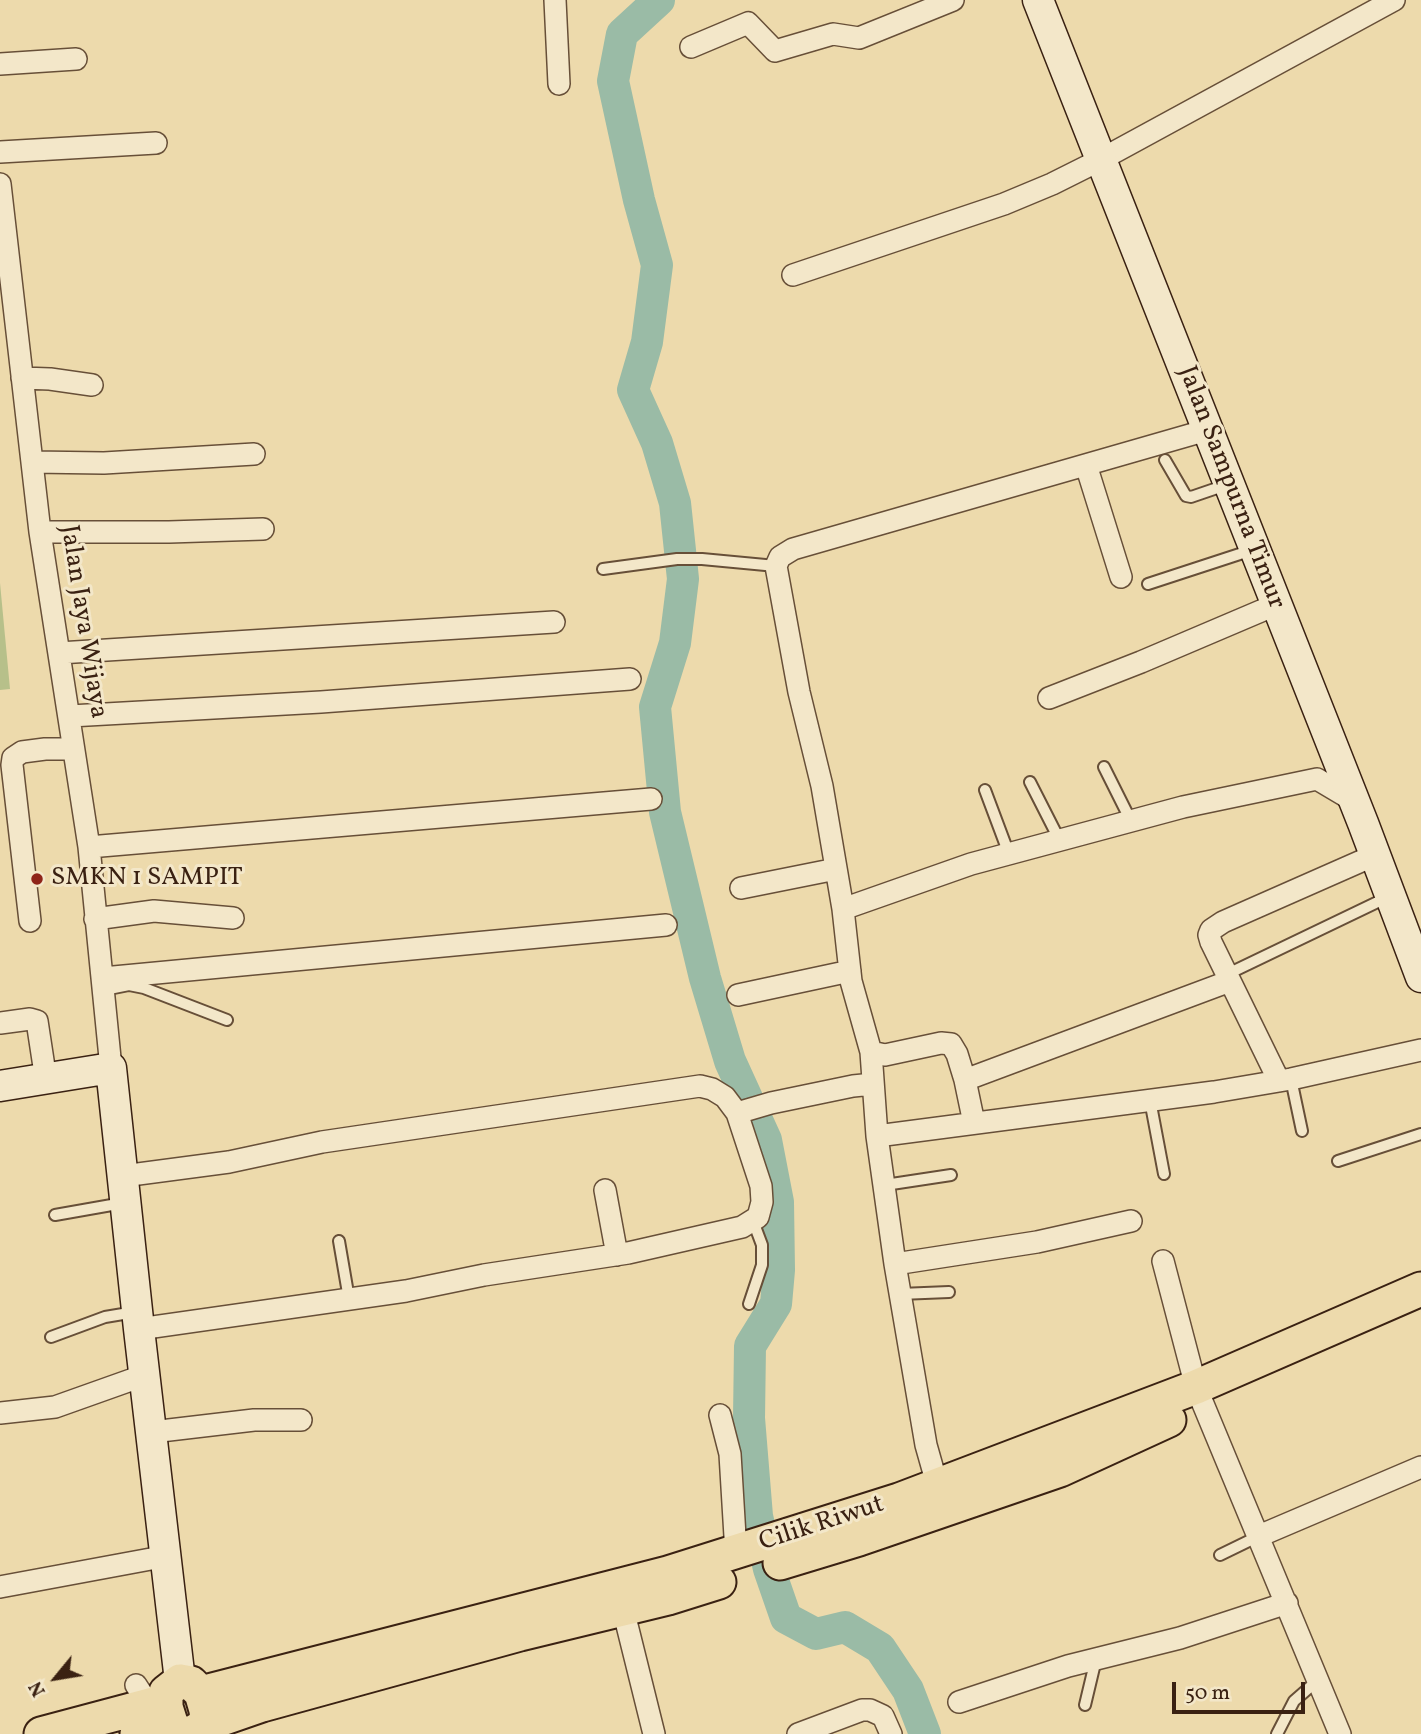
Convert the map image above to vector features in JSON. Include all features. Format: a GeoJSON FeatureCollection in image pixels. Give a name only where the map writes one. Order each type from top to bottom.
{"type":"FeatureCollection","features":[{"type":"Feature","properties":{"kind":"main road","name":"Cilik Riwut"},"geometry":{"type":"LineString","coordinates":[[41,1734],[171,1712],[560,1613],[668,1573],[797,1545],[1060,1470],[1200,1396],[1421,1289]]}},
{"type":"Feature","properties":{"kind":"main road","name":"Cilik Riwut"},"geometry":{"type":"LineString","coordinates":[[854,1528],[899,1500],[937,1484],[1200,1396],[1421,1308]]}},
{"type":"Feature","properties":{"kind":"main road","name":"Cilik Riwut"},"geometry":{"type":"LineString","coordinates":[[560,1613],[623,1609],[746,1558]]}},
{"type":"Feature","properties":{"kind":"street"},"geometry":{"type":"LineString","coordinates":[[555,0],[559,84]]}},
{"type":"Feature","properties":{"kind":"street"},"geometry":{"type":"LineString","coordinates":[[691,47],[744,24],[751,26],[775,51],[836,34],[859,38],[953,0]]}},
{"type":"Feature","properties":{"kind":"street","name":"Jalan Sampurna Timur"},"geometry":{"type":"LineString","coordinates":[[1038,0],[1421,977]]}},
{"type":"Feature","properties":{"kind":"street"},"geometry":{"type":"LineString","coordinates":[[793,275],[1004,204],[1100,160],[1394,0]]}},
{"type":"Feature","properties":{"kind":"street"},"geometry":{"type":"LineString","coordinates":[[0,64],[76,59]]}},
{"type":"Feature","properties":{"kind":"street"},"geometry":{"type":"LineString","coordinates":[[0,152],[156,143]]}},
{"type":"Feature","properties":{"kind":"street","name":"Jalan Jaya Wijaya"},"geometry":{"type":"LineString","coordinates":[[0,184],[7,311],[22,378],[40,532],[89,847],[111,1068]]}},
{"type":"Feature","properties":{"kind":"street"},"geometry":{"type":"LineString","coordinates":[[22,378],[92,385]]}},
{"type":"Feature","properties":{"kind":"street"},"geometry":{"type":"LineString","coordinates":[[937,1484],[926,1445],[895,1264],[877,1136],[871,1052],[850,971],[843,909],[821,786],[799,692],[776,566],[780,557],[793,549],[1208,430]]}},
{"type":"Feature","properties":{"kind":"street"},"geometry":{"type":"LineString","coordinates":[[32,462],[104,463],[254,454]]}},
{"type":"Feature","properties":{"kind":"street"},"geometry":{"type":"LineString","coordinates":[[1086,465],[1121,577]]}},
{"type":"Feature","properties":{"kind":"street"},"geometry":{"type":"LineString","coordinates":[[40,532],[262,529]]}},
{"type":"Feature","properties":{"kind":"street"},"geometry":{"type":"LineString","coordinates":[[1049,698],[1275,605]]}},
{"type":"Feature","properties":{"kind":"street"},"geometry":{"type":"LineString","coordinates":[[59,653],[554,622]]}},
{"type":"Feature","properties":{"kind":"street"},"geometry":{"type":"LineString","coordinates":[[70,716],[334,701],[631,679]]}},
{"type":"Feature","properties":{"kind":"street"},"geometry":{"type":"LineString","coordinates":[[30,921],[13,758],[22,752],[73,749]]}},
{"type":"Feature","properties":{"kind":"street"},"geometry":{"type":"LineString","coordinates":[[843,909],[971,864],[1183,807],[1317,779],[1354,801]]}},
{"type":"Feature","properties":{"kind":"street"},"geometry":{"type":"LineString","coordinates":[[89,847],[651,799]]}},
{"type":"Feature","properties":{"kind":"street"},"geometry":{"type":"LineString","coordinates":[[1285,1080],[1233,976],[1211,942],[1211,930],[1223,922],[1375,855]]}},
{"type":"Feature","properties":{"kind":"street"},"geometry":{"type":"LineString","coordinates":[[741,888],[836,869]]}},
{"type":"Feature","properties":{"kind":"street"},"geometry":{"type":"LineString","coordinates":[[95,919],[154,911],[233,918]]}},
{"type":"Feature","properties":{"kind":"street"},"geometry":{"type":"LineString","coordinates":[[103,984],[666,925]]}},
{"type":"Feature","properties":{"kind":"street"},"geometry":{"type":"LineString","coordinates":[[738,995],[850,971]]}},
{"type":"Feature","properties":{"kind":"street"},"geometry":{"type":"LineString","coordinates":[[965,1080],[1233,976]]}},
{"type":"Feature","properties":{"kind":"street"},"geometry":{"type":"LineString","coordinates":[[0,1023],[30,1019],[37,1021],[46,1080]]}},
{"type":"Feature","properties":{"kind":"street"},"geometry":{"type":"LineString","coordinates":[[871,1052],[885,1055],[941,1043],[951,1044],[965,1080],[974,1123]]}},
{"type":"Feature","properties":{"kind":"street"},"geometry":{"type":"LineString","coordinates":[[877,1136],[1285,1080],[1421,1050]]}},
{"type":"Feature","properties":{"kind":"street"},"geometry":{"type":"LineString","coordinates":[[0,1086],[111,1068],[167,1556],[171,1712]]}},
{"type":"Feature","properties":{"kind":"street"},"geometry":{"type":"LineString","coordinates":[[741,1112],[771,1103],[873,1084]]}},
{"type":"Feature","properties":{"kind":"street"},"geometry":{"type":"LineString","coordinates":[[125,1189],[322,1142],[700,1086],[725,1097],[741,1112],[761,1186],[762,1202],[758,1217],[742,1227],[617,1255],[349,1299],[138,1320]]}},
{"type":"Feature","properties":{"kind":"street"},"geometry":{"type":"LineString","coordinates":[[605,1190],[617,1255]]}},
{"type":"Feature","properties":{"kind":"street"},"geometry":{"type":"LineString","coordinates":[[895,1264],[1037,1242],[1131,1221]]}},
{"type":"Feature","properties":{"kind":"street"},"geometry":{"type":"LineString","coordinates":[[1163,1261],[1200,1396],[1340,1734]]}},
{"type":"Feature","properties":{"kind":"street"},"geometry":{"type":"LineString","coordinates":[[0,1413],[55,1407],[145,1375]]}},
{"type":"Feature","properties":{"kind":"street"},"geometry":{"type":"LineString","coordinates":[[720,1415],[730,1454],[746,1558]]}},
{"type":"Feature","properties":{"kind":"street"},"geometry":{"type":"LineString","coordinates":[[152,1432],[254,1420],[301,1420]]}},
{"type":"Feature","properties":{"kind":"street"},"geometry":{"type":"LineString","coordinates":[[1259,1536],[1421,1466]]}},
{"type":"Feature","properties":{"kind":"street"},"geometry":{"type":"LineString","coordinates":[[0,1587],[167,1556]]}},
{"type":"Feature","properties":{"kind":"street"},"geometry":{"type":"LineString","coordinates":[[959,1702],[1096,1659],[1180,1638],[1287,1603]]}},
{"type":"Feature","properties":{"kind":"street"},"geometry":{"type":"LineString","coordinates":[[623,1609],[654,1734]]}},
{"type":"Feature","properties":{"kind":"street"},"geometry":{"type":"LineString","coordinates":[[798,1734],[862,1710],[870,1710],[883,1716],[891,1734]]}},
{"type":"Feature","properties":{"kind":"lane"},"geometry":{"type":"LineString","coordinates":[[1165,460],[1186,496],[1191,497],[1229,484]]}},
{"type":"Feature","properties":{"kind":"lane"},"geometry":{"type":"LineString","coordinates":[[1148,584],[1254,550]]}},
{"type":"Feature","properties":{"kind":"lane"},"geometry":{"type":"LineString","coordinates":[[603,569],[677,559],[776,566]]}},
{"type":"Feature","properties":{"kind":"lane"},"geometry":{"type":"LineString","coordinates":[[1104,767],[1131,821]]}},
{"type":"Feature","properties":{"kind":"lane"},"geometry":{"type":"LineString","coordinates":[[1030,782],[1060,841]]}},
{"type":"Feature","properties":{"kind":"lane"},"geometry":{"type":"LineString","coordinates":[[985,790],[1009,854]]}},
{"type":"Feature","properties":{"kind":"lane"},"geometry":{"type":"LineString","coordinates":[[1233,976],[1391,896]]}},
{"type":"Feature","properties":{"kind":"lane"},"geometry":{"type":"LineString","coordinates":[[103,984],[144,988],[227,1020]]}},
{"type":"Feature","properties":{"kind":"lane"},"geometry":{"type":"LineString","coordinates":[[1285,1080],[1302,1132]]}},
{"type":"Feature","properties":{"kind":"lane"},"geometry":{"type":"LineString","coordinates":[[1150,1100],[1164,1174]]}},
{"type":"Feature","properties":{"kind":"lane"},"geometry":{"type":"LineString","coordinates":[[1338,1161],[1421,1134]]}},
{"type":"Feature","properties":{"kind":"lane"},"geometry":{"type":"LineString","coordinates":[[885,1185],[951,1175]]}},
{"type":"Feature","properties":{"kind":"lane"},"geometry":{"type":"LineString","coordinates":[[55,1215],[125,1189]]}},
{"type":"Feature","properties":{"kind":"lane"},"geometry":{"type":"LineString","coordinates":[[749,1304],[762,1265],[762,1245],[753,1221]]}},
{"type":"Feature","properties":{"kind":"lane"},"geometry":{"type":"LineString","coordinates":[[339,1241],[349,1299]]}},
{"type":"Feature","properties":{"kind":"lane"},"geometry":{"type":"LineString","coordinates":[[900,1294],[949,1292]]}},
{"type":"Feature","properties":{"kind":"lane"},"geometry":{"type":"LineString","coordinates":[[51,1337],[105,1317],[138,1320]]}},
{"type":"Feature","properties":{"kind":"lane"},"geometry":{"type":"LineString","coordinates":[[1220,1555],[1259,1536]]}},
{"type":"Feature","properties":{"kind":"lane"},"geometry":{"type":"LineString","coordinates":[[1085,1705],[1096,1659]]}},
{"type":"Feature","properties":{"kind":"lane"},"geometry":{"type":"LineString","coordinates":[[1277,1734],[1294,1701],[1318,1680]]}},
{"type":"Feature","properties":{"kind":"green space"},"geometry":{"type":"Polygon","coordinates":[[[0,583],[10,689],[0,690],[0,583]]]}},
{"type":"Feature","properties":{"kind":"waterway"},"geometry":{"type":"LineString","coordinates":[[659,0],[622,34],[613,81],[639,200],[657,265],[647,342],[633,390],[657,443],[675,503],[683,579],[675,643],[655,707],[665,812],[705,978],[730,1061],[766,1140],[778,1202],[779,1270],[776,1304],[750,1346],[749,1418],[757,1516],[769,1569],[786,1618],[816,1634],[845,1627],[880,1648],[908,1690],[925,1734]]}},
{"type":"Feature","properties":{"kind":"place","name":"SMKN 1 SAMPIT"},"geometry":{"type":"Point","coordinates":[37,879]}}]}
